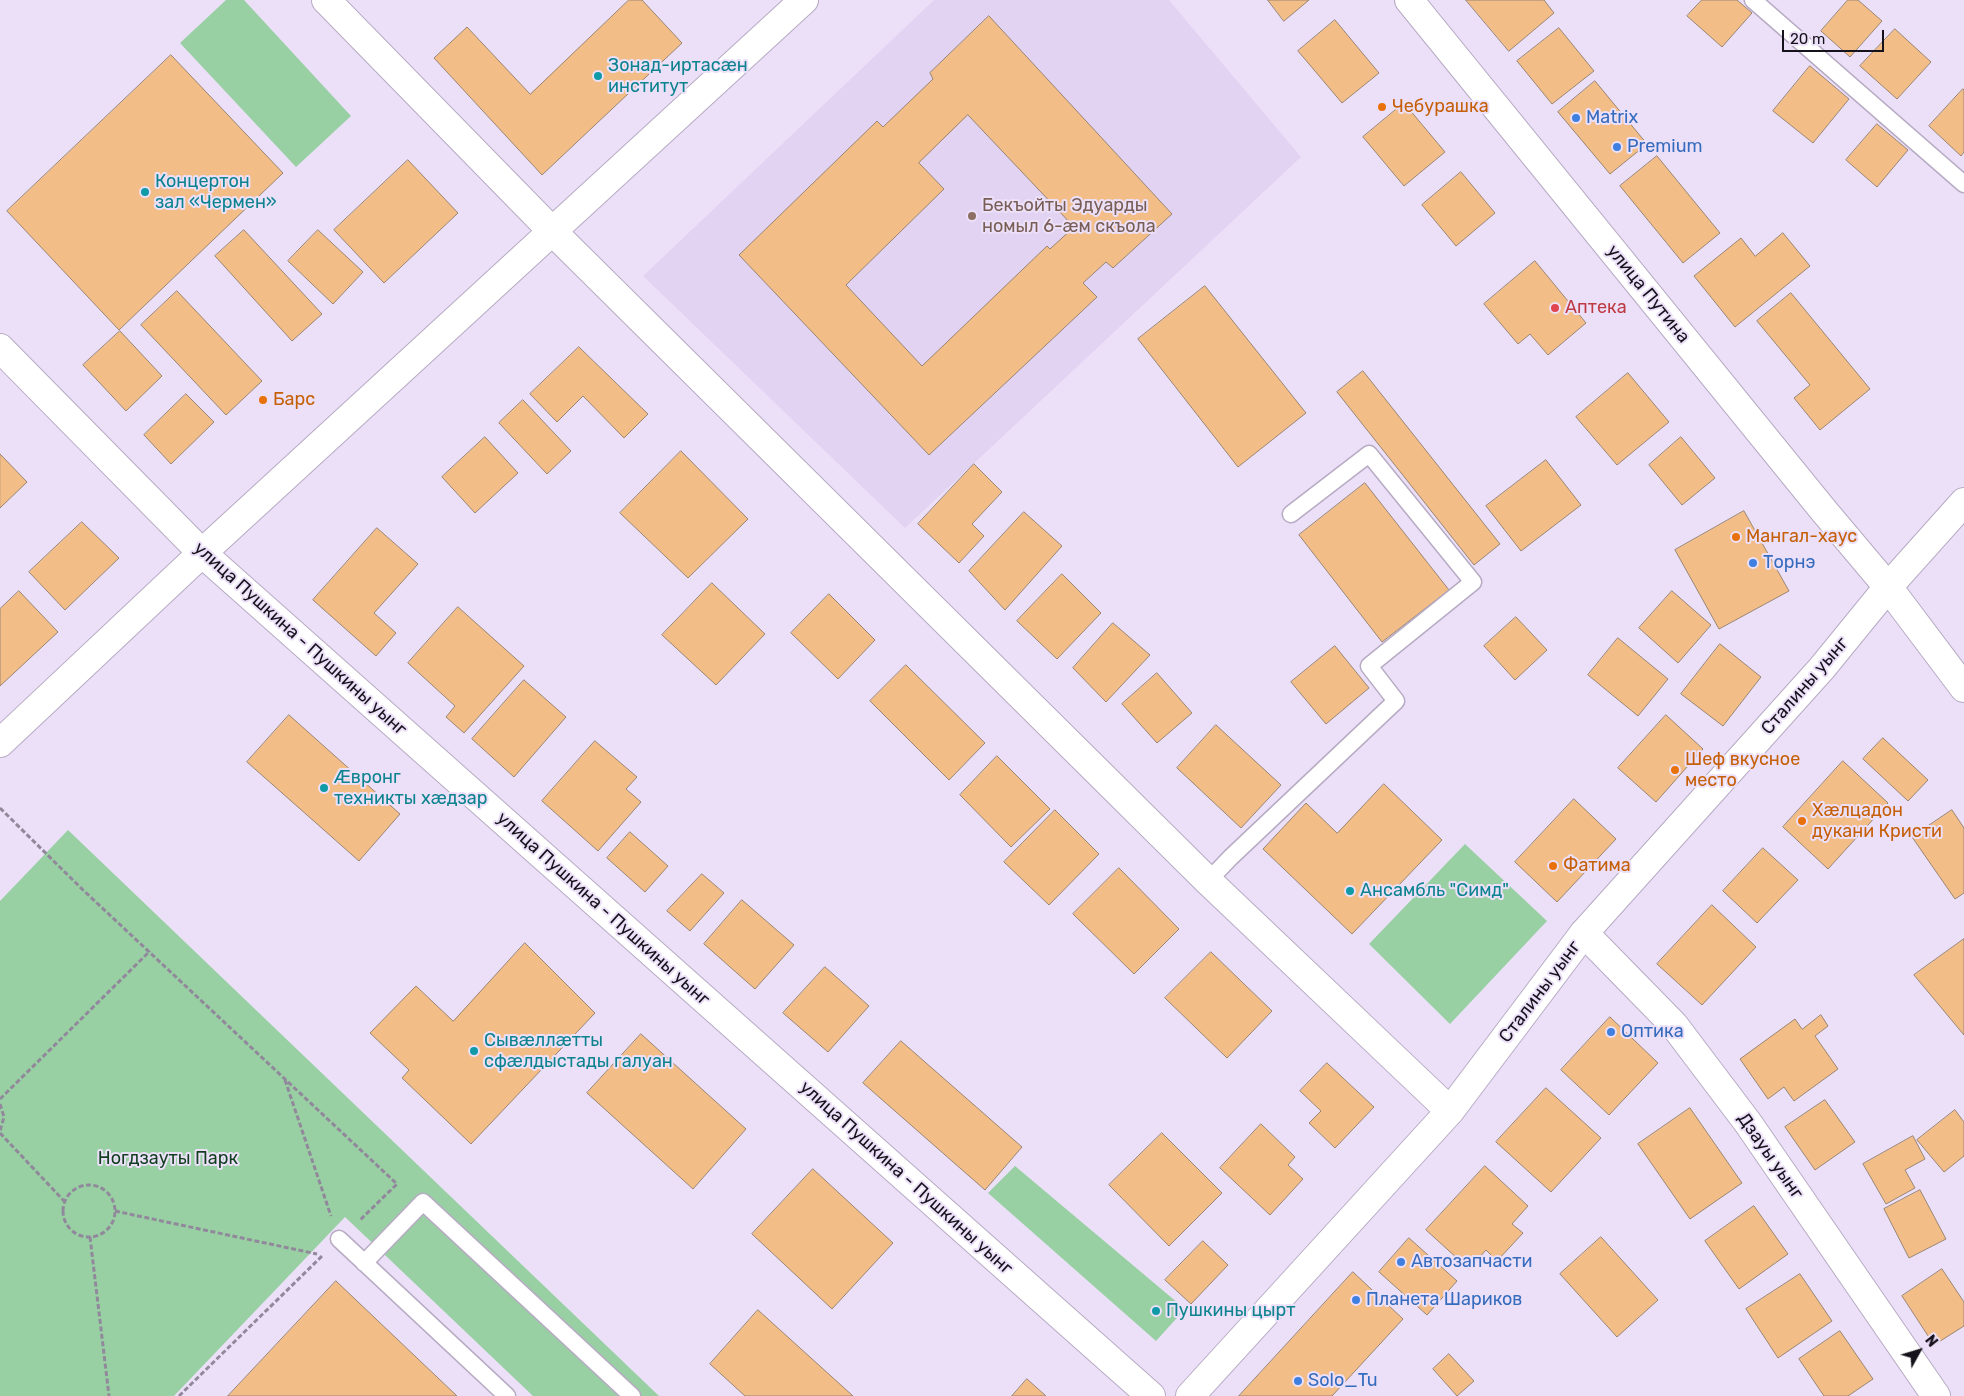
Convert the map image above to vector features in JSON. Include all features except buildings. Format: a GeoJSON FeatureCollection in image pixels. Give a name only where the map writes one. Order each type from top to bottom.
{"type":"FeatureCollection","features":[{"type":"Feature","properties":{"kind":"main road"},"geometry":{"type":"LineString","coordinates":[[326,0],[553,232],[1208,881],[1450,1111]]}},
{"type":"Feature","properties":{"kind":"main road"},"geometry":{"type":"LineString","coordinates":[[0,743],[202,553],[804,0]]}},
{"type":"Feature","properties":{"kind":"main road","name":"улица Путина"},"geometry":{"type":"LineString","coordinates":[[1409,0],[1824,511],[1888,587],[1964,688]]}},
{"type":"Feature","properties":{"kind":"main road","name":"улица Пушкина - Пушкины уынг"},"geometry":{"type":"LineString","coordinates":[[0,348],[202,553],[1151,1396]]}},
{"type":"Feature","properties":{"kind":"main road","name":"Сталины уынг"},"geometry":{"type":"LineString","coordinates":[[1190,1396],[1450,1111],[1584,933],[1822,668],[1888,587],[1964,502]]}},
{"type":"Feature","properties":{"kind":"main road","name":"Дзауы уынг"},"geometry":{"type":"LineString","coordinates":[[1584,933],[1674,1025],[1748,1123],[1936,1396]]}},
{"type":"Feature","properties":{"kind":"lane"},"geometry":{"type":"LineString","coordinates":[[1753,0],[1964,184]]}},
{"type":"Feature","properties":{"kind":"lane"},"geometry":{"type":"LineString","coordinates":[[1208,881],[1230,857],[1396,701],[1369,666],[1473,582],[1369,454],[1291,514]]}},
{"type":"Feature","properties":{"kind":"lane"},"geometry":{"type":"LineString","coordinates":[[364,1263],[423,1202],[632,1396]]}},
{"type":"Feature","properties":{"kind":"lane"},"geometry":{"type":"LineString","coordinates":[[339,1239],[507,1396]]}},
{"type":"Feature","properties":{"kind":"path"},"geometry":{"type":"LineString","coordinates":[[0,808],[56,864],[397,1184],[179,1396]]}},
{"type":"Feature","properties":{"kind":"path"},"geometry":{"type":"LineString","coordinates":[[0,1099],[150,951]]}},
{"type":"Feature","properties":{"kind":"path"},"geometry":{"type":"LineString","coordinates":[[285,1079],[339,1239]]}},
{"type":"Feature","properties":{"kind":"path"},"geometry":{"type":"LineString","coordinates":[[0,1104],[4,1117],[0,1132],[65,1202]]}},
{"type":"Feature","properties":{"kind":"path"},"geometry":{"type":"LineString","coordinates":[[85,1186],[103,1189],[110,1195],[114,1203],[115,1211],[111,1226],[105,1232],[90,1238],[74,1233],[64,1220],[65,1202],[70,1194],[85,1186]]}},
{"type":"Feature","properties":{"kind":"path"},"geometry":{"type":"LineString","coordinates":[[115,1211],[322,1255]]}},
{"type":"Feature","properties":{"kind":"path"},"geometry":{"type":"LineString","coordinates":[[90,1238],[109,1396]]}},
{"type":"Feature","properties":{"kind":"shaded area","name":"Бекъойты Эдуарды номыл 6-æм скъола"},"geometry":{"type":"Polygon","coordinates":[[[934,0],[1169,0],[1301,157],[905,528],[643,276],[934,0]]]}},
{"type":"Feature","properties":{"kind":"green space"},"geometry":{"type":"Polygon","coordinates":[[[226,0],[244,0],[351,116],[296,167],[180,43],[226,0]]]}},
{"type":"Feature","properties":{"kind":"green space","name":"Ногдзауты Парк"},"geometry":{"type":"Polygon","coordinates":[[[68,830],[659,1396],[533,1396],[345,1217],[174,1396],[0,1396],[0,901],[68,830]]]}},
{"type":"Feature","properties":{"kind":"green space"},"geometry":{"type":"Polygon","coordinates":[[[1465,844],[1547,921],[1450,1024],[1369,944],[1465,844]]]}},
{"type":"Feature","properties":{"kind":"green space"},"geometry":{"type":"Polygon","coordinates":[[[1015,1166],[1185,1309],[1156,1341],[988,1193],[1015,1166]]]}},
{"type":"Feature","properties":{"kind":"place","name":"Зонад-иртасæн институт"},"geometry":{"type":"Point","coordinates":[598,76]}},
{"type":"Feature","properties":{"kind":"place","name":"Чебурашка"},"geometry":{"type":"Point","coordinates":[1382,107]}},
{"type":"Feature","properties":{"kind":"place","name":"Matrix"},"geometry":{"type":"Point","coordinates":[1576,118]}},
{"type":"Feature","properties":{"kind":"place","name":"Premium"},"geometry":{"type":"Point","coordinates":[1617,147]}},
{"type":"Feature","properties":{"kind":"place","name":"Концертон зал «Чермен»"},"geometry":{"type":"Point","coordinates":[145,192]}},
{"type":"Feature","properties":{"kind":"place","name":"Бекъойты Эдуарды номыл 6-æм скъола"},"geometry":{"type":"Point","coordinates":[972,216]}},
{"type":"Feature","properties":{"kind":"place","name":"Аптека"},"geometry":{"type":"Point","coordinates":[1555,308]}},
{"type":"Feature","properties":{"kind":"place","name":"Барс"},"geometry":{"type":"Point","coordinates":[263,400]}},
{"type":"Feature","properties":{"kind":"place","name":"Мангал-хаус"},"geometry":{"type":"Point","coordinates":[1736,537]}},
{"type":"Feature","properties":{"kind":"place","name":"Торнэ"},"geometry":{"type":"Point","coordinates":[1753,563]}},
{"type":"Feature","properties":{"kind":"place","name":"Шеф вкусное место"},"geometry":{"type":"Point","coordinates":[1675,770]}},
{"type":"Feature","properties":{"kind":"place","name":"Æвpонг техникты хæдзар"},"geometry":{"type":"Point","coordinates":[324,788]}},
{"type":"Feature","properties":{"kind":"place","name":"Хæлцадон дукани Кристи"},"geometry":{"type":"Point","coordinates":[1802,821]}},
{"type":"Feature","properties":{"kind":"place","name":"Фатима"},"geometry":{"type":"Point","coordinates":[1553,866]}},
{"type":"Feature","properties":{"kind":"place","name":"Ансамбль \"Симд\""},"geometry":{"type":"Point","coordinates":[1350,891]}},
{"type":"Feature","properties":{"kind":"place","name":"Оптика"},"geometry":{"type":"Point","coordinates":[1611,1032]}},
{"type":"Feature","properties":{"kind":"place","name":"Сывæллæтты сфæлдыстады галуан"},"geometry":{"type":"Point","coordinates":[474,1051]}},
{"type":"Feature","properties":{"kind":"place","name":"Автозапчасти"},"geometry":{"type":"Point","coordinates":[1401,1262]}},
{"type":"Feature","properties":{"kind":"place","name":"Планета Шариков"},"geometry":{"type":"Point","coordinates":[1356,1300]}},
{"type":"Feature","properties":{"kind":"place","name":"Пушкины цырт"},"geometry":{"type":"Point","coordinates":[1156,1311]}},
{"type":"Feature","properties":{"kind":"place","name":"Solo_Tu"},"geometry":{"type":"Point","coordinates":[1298,1381]}}]}
